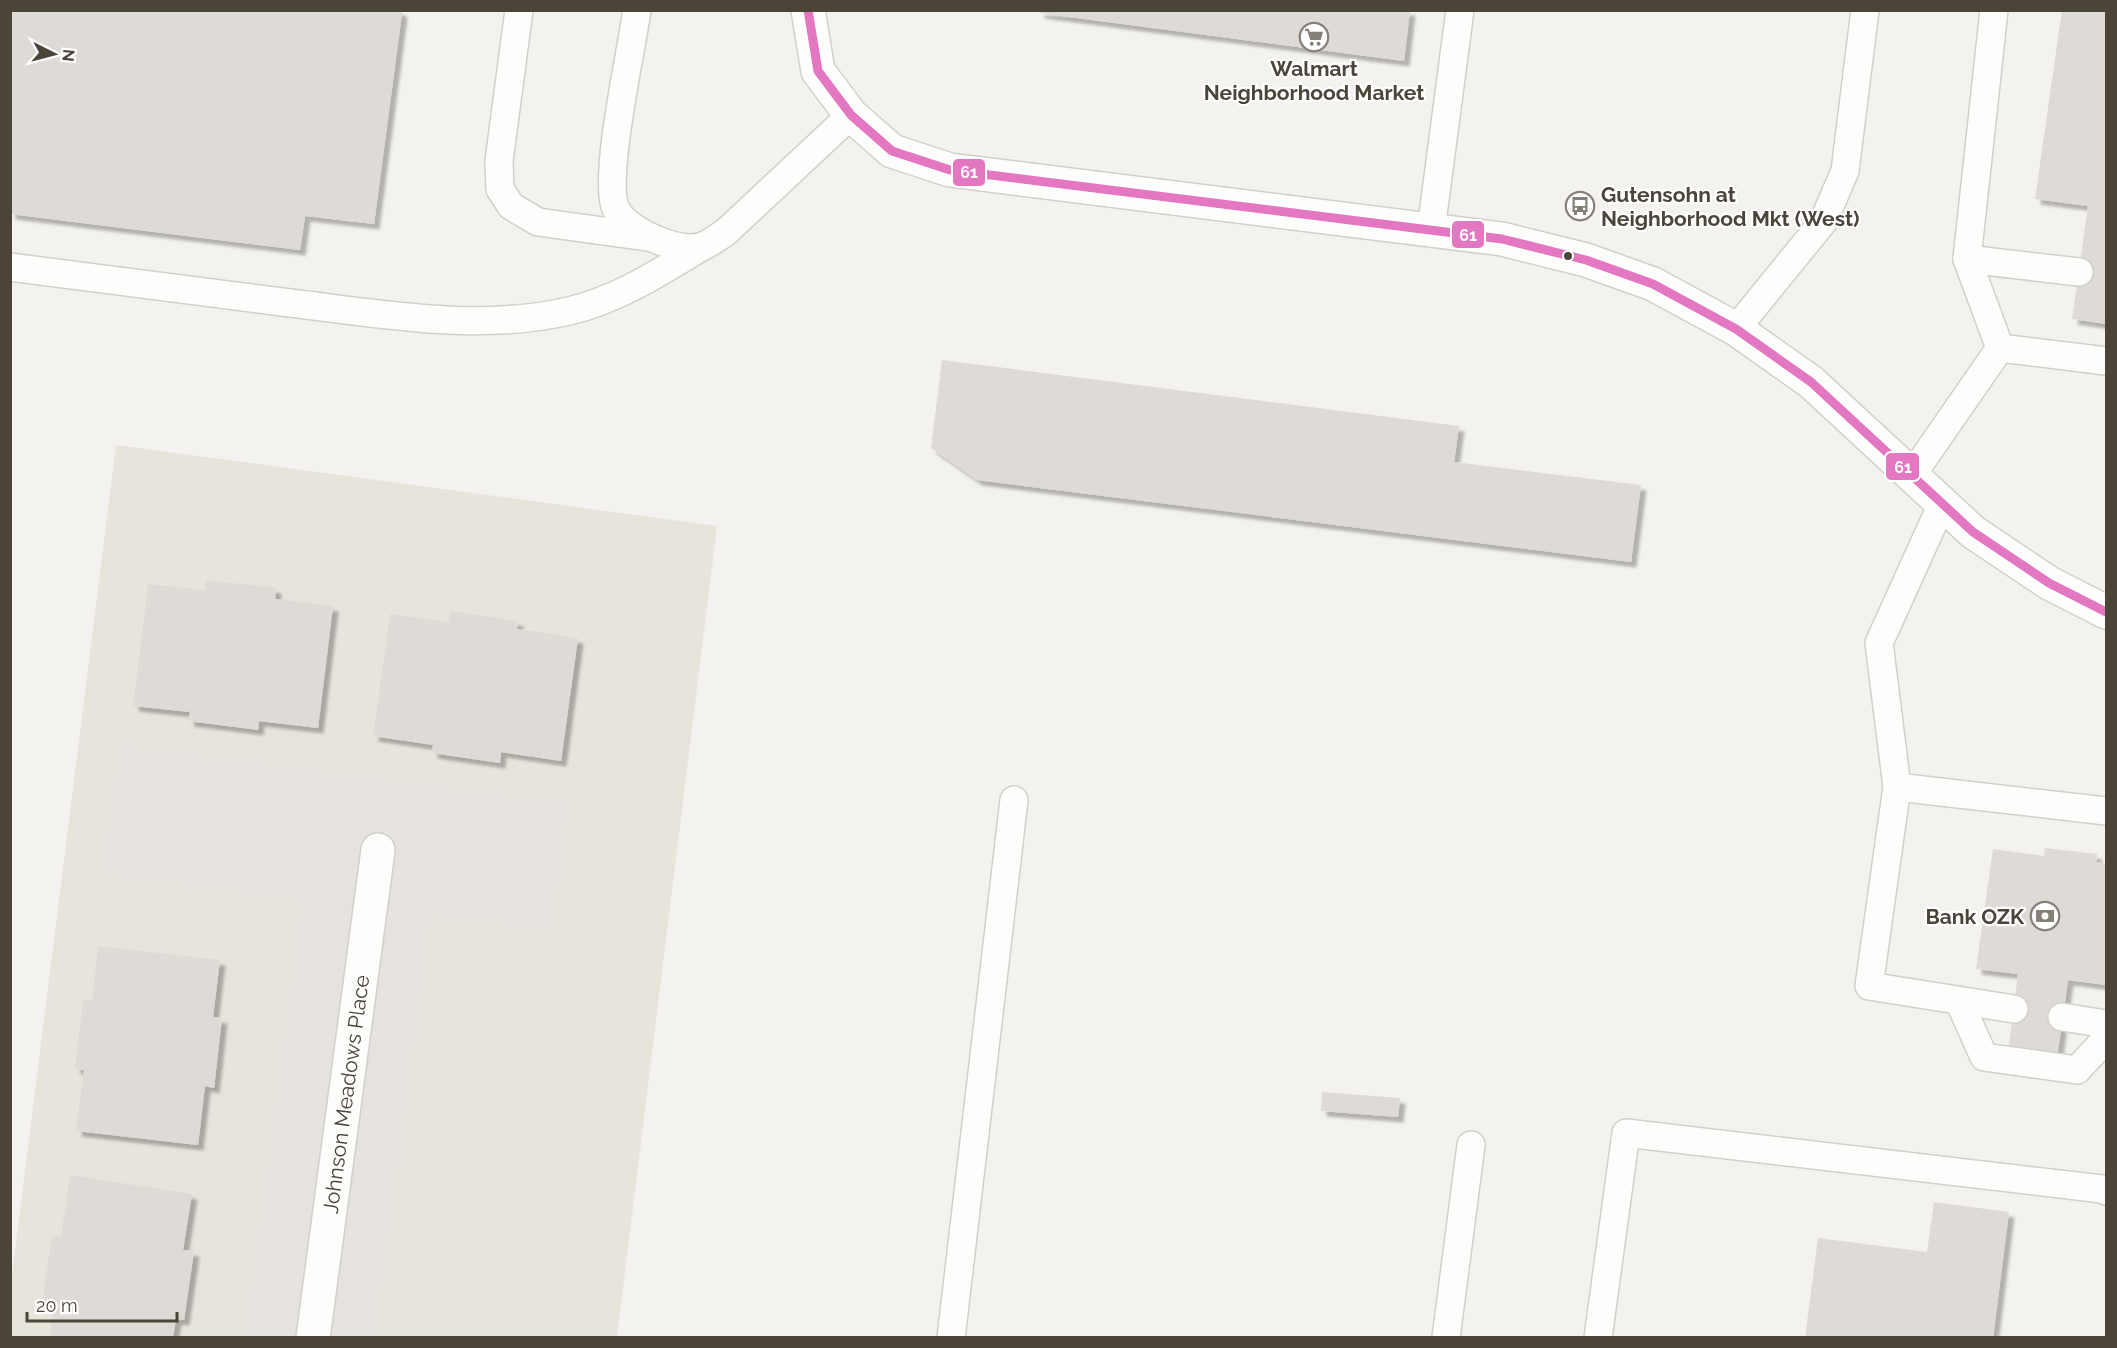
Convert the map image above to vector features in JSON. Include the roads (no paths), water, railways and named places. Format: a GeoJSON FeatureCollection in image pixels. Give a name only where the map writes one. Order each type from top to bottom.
{"type":"FeatureCollection","features":[{"type":"Feature","properties":{"kind":"street"},"geometry":{"type":"LineString","coordinates":[[808,10],[818,71],[851,116],[892,151],[950,170],[1502,239],[1586,260],[1653,284],[1736,329],[1811,382],[1973,532],[2049,583],[2106,612]]}},
{"type":"Feature","properties":{"kind":"street","name":"Johnson Meadows Place"},"geometry":{"type":"LineString","coordinates":[[313,1338],[378,850]]}},
{"type":"Feature","properties":{"kind":"lane"},"geometry":{"type":"LineString","coordinates":[[519,10],[499,161],[500,189],[511,206],[538,222],[648,237],[670,246],[687,248],[703,246]]}},
{"type":"Feature","properties":{"kind":"lane"},"geometry":{"type":"LineString","coordinates":[[637,10],[614,153],[612,194],[616,210],[648,237]]}},
{"type":"Feature","properties":{"kind":"lane"},"geometry":{"type":"LineString","coordinates":[[1431,230],[1460,10]]}},
{"type":"Feature","properties":{"kind":"lane"},"geometry":{"type":"LineString","coordinates":[[1736,329],[1823,222],[1845,171],[1865,10]]}},
{"type":"Feature","properties":{"kind":"lane"},"geometry":{"type":"LineString","coordinates":[[1994,10],[1967,259],[2000,348]]}},
{"type":"Feature","properties":{"kind":"lane"},"geometry":{"type":"LineString","coordinates":[[10,267],[348,310],[445,320],[498,321],[569,311],[635,287],[727,231],[851,116]]}},
{"type":"Feature","properties":{"kind":"lane"},"geometry":{"type":"LineString","coordinates":[[1967,259],[2079,272]]}},
{"type":"Feature","properties":{"kind":"lane"},"geometry":{"type":"LineString","coordinates":[[2000,348],[2106,361]]}},
{"type":"Feature","properties":{"kind":"lane"},"geometry":{"type":"LineString","coordinates":[[1912,475],[2000,348]]}},
{"type":"Feature","properties":{"kind":"lane"},"geometry":{"type":"LineString","coordinates":[[1942,504],[1879,643],[1897,787],[1869,986],[2014,1009]]}},
{"type":"Feature","properties":{"kind":"lane"},"geometry":{"type":"LineString","coordinates":[[1897,787],[2106,811]]}},
{"type":"Feature","properties":{"kind":"lane"},"geometry":{"type":"LineString","coordinates":[[951,1338],[1014,800]]}},
{"type":"Feature","properties":{"kind":"lane"},"geometry":{"type":"LineString","coordinates":[[1959,1001],[1984,1057],[2077,1070],[2106,1039]]}},
{"type":"Feature","properties":{"kind":"lane"},"geometry":{"type":"LineString","coordinates":[[2062,1017],[2106,1024]]}},
{"type":"Feature","properties":{"kind":"lane"},"geometry":{"type":"LineString","coordinates":[[1598,1338],[1626,1133],[2090,1187],[2106,1191]]}},
{"type":"Feature","properties":{"kind":"lane"},"geometry":{"type":"LineString","coordinates":[[1446,1338],[1471,1145]]}},
{"type":"Feature","properties":{"kind":"place","name":"Walmart Neighborhood Market"},"geometry":{"type":"Point","coordinates":[1314,37]}},
{"type":"Feature","properties":{"kind":"place","name":"Gutensohn at Neighborhood Mkt (West)"},"geometry":{"type":"Point","coordinates":[1580,206]}},
{"type":"Feature","properties":{"kind":"place","name":"Bank OZK"},"geometry":{"type":"Point","coordinates":[2045,916]}}]}
